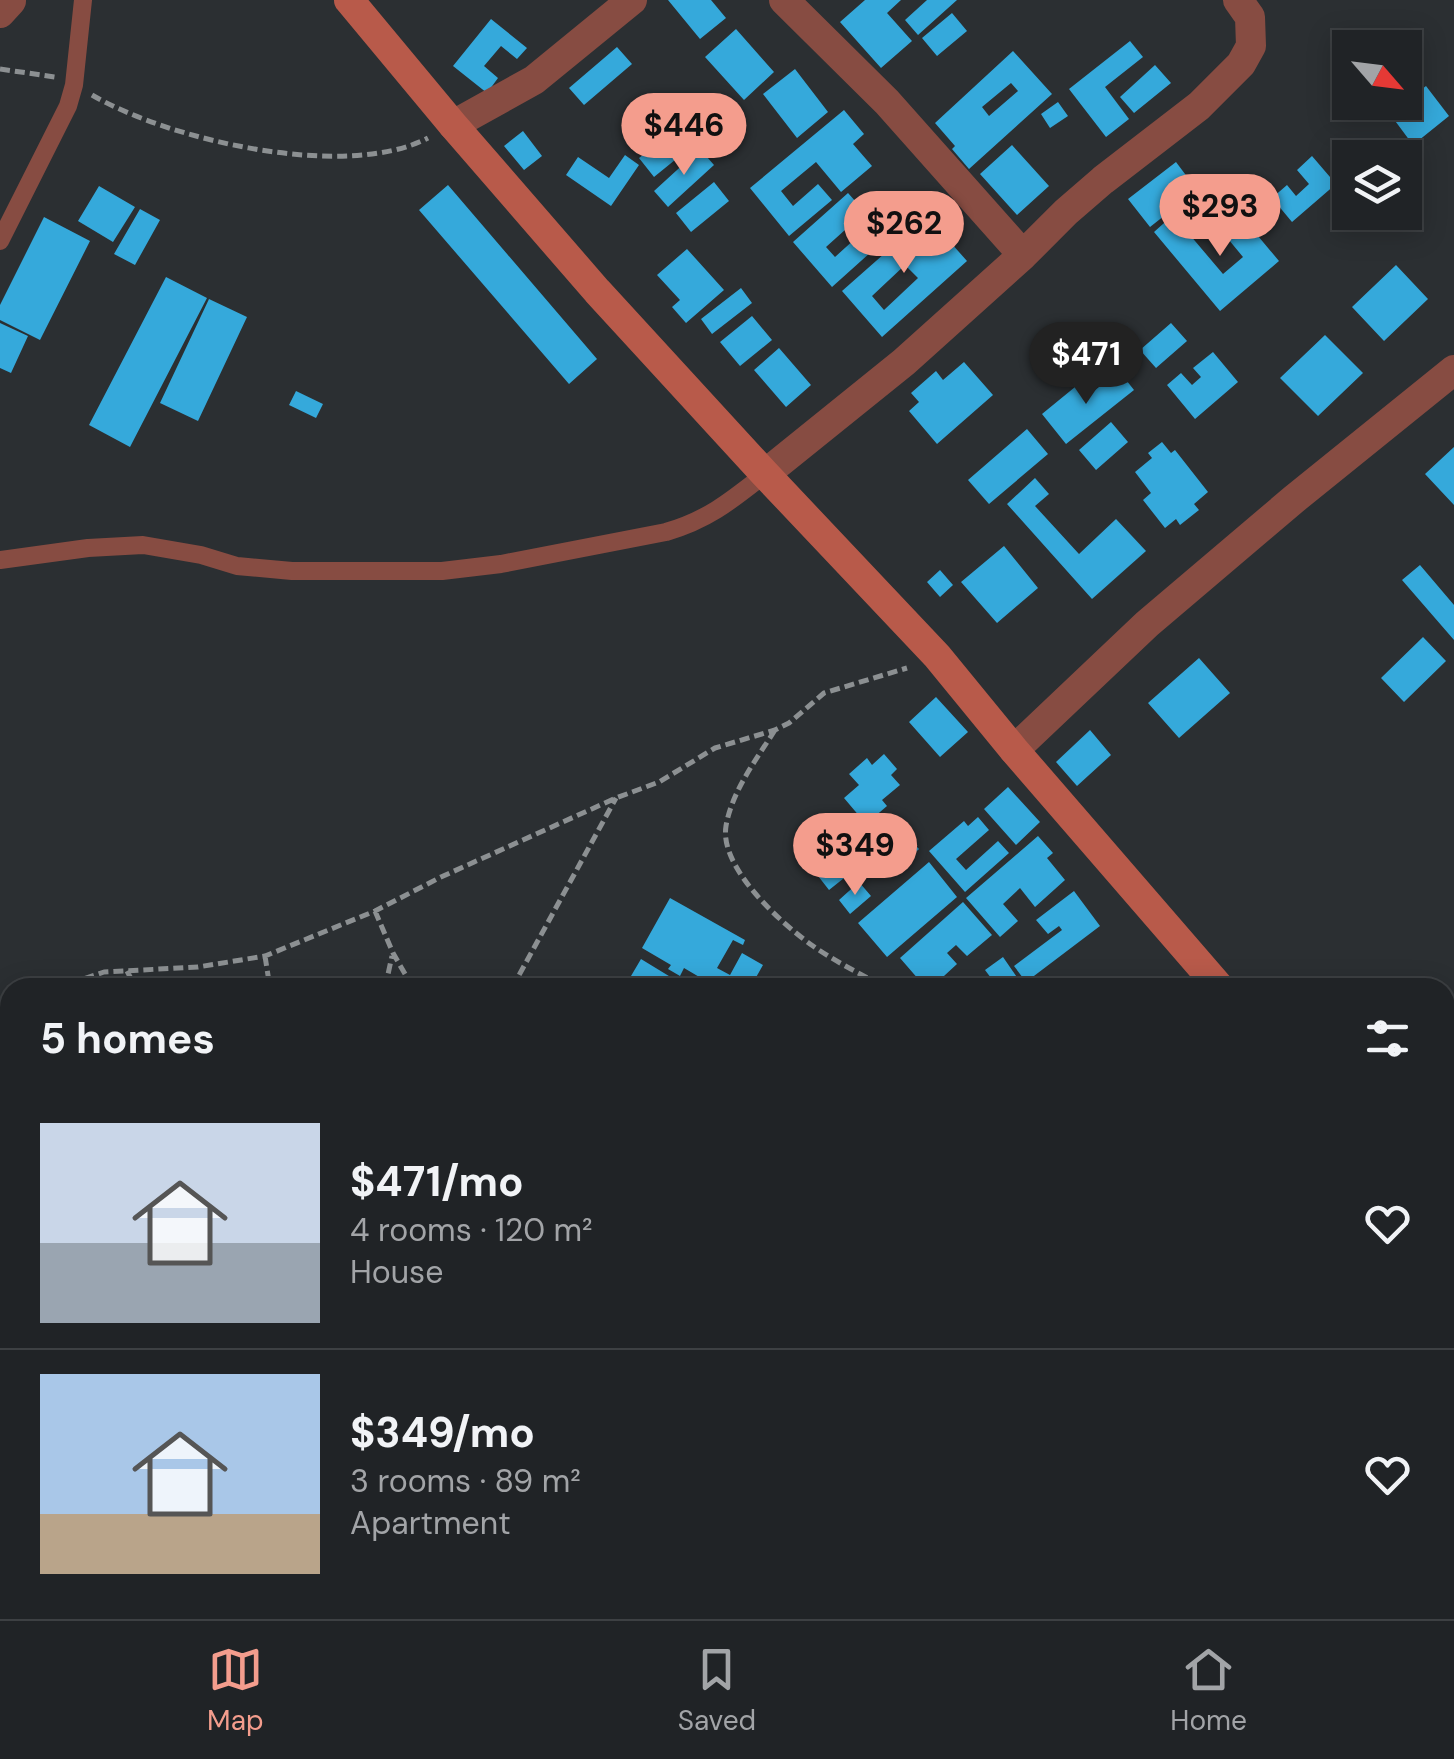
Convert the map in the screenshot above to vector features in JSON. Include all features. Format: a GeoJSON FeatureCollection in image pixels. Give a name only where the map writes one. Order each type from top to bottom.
{"type":"FeatureCollection","features":[{"type":"Feature","properties":{"kind":"main road"},"geometry":{"type":"LineString","coordinates":[[349,0],[597,291],[938,656],[1211,978]]}},
{"type":"Feature","properties":{"kind":"street"},"geometry":{"type":"LineString","coordinates":[[0,3],[12,0]]}},
{"type":"Feature","properties":{"kind":"street"},"geometry":{"type":"LineString","coordinates":[[0,13],[12,0]]}},
{"type":"Feature","properties":{"kind":"street"},"geometry":{"type":"LineString","coordinates":[[453,125],[534,80],[632,0]]}},
{"type":"Feature","properties":{"kind":"street"},"geometry":{"type":"LineString","coordinates":[[784,0],[887,102],[1023,255]]}},
{"type":"Feature","properties":{"kind":"street"},"geometry":{"type":"LineString","coordinates":[[765,474],[904,362],[1102,180],[1200,106],[1242,64],[1251,46],[1250,17],[1238,0]]}},
{"type":"Feature","properties":{"kind":"street"},"geometry":{"type":"LineString","coordinates":[[1014,750],[1147,624],[1454,370]]}},
{"type":"Feature","properties":{"kind":"lane"},"geometry":{"type":"LineString","coordinates":[[0,241],[58,128],[74,84],[83,0]]}},
{"type":"Feature","properties":{"kind":"lane"},"geometry":{"type":"LineString","coordinates":[[0,560],[143,545],[237,566],[292,571],[442,571],[500,564],[688,526],[765,474]]}},
{"type":"Feature","properties":{"kind":"path"},"geometry":{"type":"LineString","coordinates":[[0,70],[56,78],[148,120],[252,149],[328,156],[394,150],[453,125]]}},
{"type":"Feature","properties":{"kind":"path"},"geometry":{"type":"LineString","coordinates":[[86,978],[104,972],[198,967],[265,956],[659,782],[716,748],[776,730],[824,693],[938,656]]}},
{"type":"Feature","properties":{"kind":"path"},"geometry":{"type":"LineString","coordinates":[[776,730],[732,801],[725,831],[732,858],[753,891],[788,926],[812,945],[870,978]]}},
{"type":"Feature","properties":{"kind":"path"},"geometry":{"type":"LineString","coordinates":[[517,978],[616,798]]}},
{"type":"Feature","properties":{"kind":"path"},"geometry":{"type":"LineString","coordinates":[[374,911],[407,978]]}},
{"type":"Feature","properties":{"kind":"path"},"geometry":{"type":"LineString","coordinates":[[387,978],[392,953]]}},
{"type":"Feature","properties":{"kind":"path"},"geometry":{"type":"LineString","coordinates":[[265,956],[268,978]]}},
{"type":"Feature","properties":{"kind":"path"},"geometry":{"type":"LineString","coordinates":[[127,971],[131,978]]}},
{"type":"Feature","properties":{"kind":"building"},"geometry":{"type":"Polygon","coordinates":[[[668,0],[711,0],[726,18],[700,39],[668,0]]]}},
{"type":"Feature","properties":{"kind":"building"},"geometry":{"type":"Polygon","coordinates":[[[865,0],[901,0],[887,13],[912,41],[881,68],[840,22],[865,0]]]}},
{"type":"Feature","properties":{"kind":"building"},"geometry":{"type":"Polygon","coordinates":[[[927,0],[957,0],[918,35],[905,20],[927,0]]]}},
{"type":"Feature","properties":{"kind":"building"},"geometry":{"type":"Polygon","coordinates":[[[952,13],[967,31],[937,56],[922,38],[952,13]]]}},
{"type":"Feature","properties":{"kind":"building"},"geometry":{"type":"Polygon","coordinates":[[[491,19],[527,48],[517,59],[501,46],[484,66],[498,78],[487,93],[453,66],[491,19]]]}},
{"type":"Feature","properties":{"kind":"building"},"geometry":{"type":"Polygon","coordinates":[[[736,29],[774,72],[744,100],[705,57],[736,29]]]}},
{"type":"Feature","properties":{"kind":"building"},"geometry":{"type":"Polygon","coordinates":[[[1130,41],[1143,57],[1105,87],[1129,119],[1106,137],[1069,89],[1130,41]]]}},
{"type":"Feature","properties":{"kind":"building"},"geometry":{"type":"Polygon","coordinates":[[[617,47],[632,64],[584,105],[569,88],[617,47]]]}},
{"type":"Feature","properties":{"kind":"building"},"geometry":{"type":"Polygon","coordinates":[[[1013,51],[1052,94],[969,169],[935,123],[1013,51]],[[1011,83],[982,107],[989,116],[1018,91],[1011,83]]]}},
{"type":"Feature","properties":{"kind":"building"},"geometry":{"type":"Polygon","coordinates":[[[1155,65],[1171,83],[1134,113],[1120,97],[1155,65]]]}},
{"type":"Feature","properties":{"kind":"building"},"geometry":{"type":"Polygon","coordinates":[[[795,69],[828,112],[797,138],[763,94],[795,69]]]}},
{"type":"Feature","properties":{"kind":"building"},"geometry":{"type":"Polygon","coordinates":[[[1426,86],[1449,116],[1419,140],[1409,140],[1394,120],[1422,120],[1422,89],[1426,86]]]}},
{"type":"Feature","properties":{"kind":"building"},"geometry":{"type":"Polygon","coordinates":[[[660,95],[697,142],[654,177],[639,158],[665,138],[642,109],[660,95]]]}},
{"type":"Feature","properties":{"kind":"building"},"geometry":{"type":"Polygon","coordinates":[[[1058,102],[1068,116],[1050,128],[1041,114],[1058,102]]]}},
{"type":"Feature","properties":{"kind":"building"},"geometry":{"type":"Polygon","coordinates":[[[844,110],[864,134],[853,144],[872,166],[841,192],[816,162],[781,191],[793,206],[818,184],[832,200],[789,236],[750,188],[844,110]]]}},
{"type":"Feature","properties":{"kind":"building"},"geometry":{"type":"Polygon","coordinates":[[[523,131],[542,156],[524,170],[504,146],[523,131]]]}},
{"type":"Feature","properties":{"kind":"building"},"geometry":{"type":"Polygon","coordinates":[[[1012,145],[1049,186],[1017,215],[980,174],[1012,145]]]}},
{"type":"Feature","properties":{"kind":"building"},"geometry":{"type":"Polygon","coordinates":[[[700,149],[714,165],[668,207],[654,191],[700,149]]]}},
{"type":"Feature","properties":{"kind":"building"},"geometry":{"type":"Polygon","coordinates":[[[625,155],[639,165],[611,206],[566,175],[578,157],[609,178],[625,155]]]}},
{"type":"Feature","properties":{"kind":"building"},"geometry":{"type":"Polygon","coordinates":[[[1312,156],[1332,179],[1332,187],[1292,222],[1272,198],[1287,185],[1296,196],[1309,184],[1297,170],[1312,156]]]}},
{"type":"Feature","properties":{"kind":"building"},"geometry":{"type":"Polygon","coordinates":[[[1176,162],[1197,190],[1150,227],[1128,199],[1176,162]]]}},
{"type":"Feature","properties":{"kind":"building"},"geometry":{"type":"Polygon","coordinates":[[[714,182],[729,201],[691,232],[676,213],[714,182]]]}},
{"type":"Feature","properties":{"kind":"building"},"geometry":{"type":"Polygon","coordinates":[[[448,185],[597,359],[569,384],[419,210],[448,185]]]}},
{"type":"Feature","properties":{"kind":"building"},"geometry":{"type":"Polygon","coordinates":[[[99,186],[135,207],[113,242],[78,221],[99,186]]]}},
{"type":"Feature","properties":{"kind":"building"},"geometry":{"type":"Polygon","coordinates":[[[848,193],[865,212],[826,247],[835,257],[867,228],[881,243],[832,287],[793,242],[848,193]]]}},
{"type":"Feature","properties":{"kind":"building"},"geometry":{"type":"Polygon","coordinates":[[[140,209],[160,220],[135,265],[114,254],[140,209]]]}},
{"type":"Feature","properties":{"kind":"building"},"geometry":{"type":"Polygon","coordinates":[[[1238,212],[1279,261],[1220,311],[1154,232],[1173,215],[1223,274],[1243,257],[1219,228],[1238,212]]]}},
{"type":"Feature","properties":{"kind":"building"},"geometry":{"type":"Polygon","coordinates":[[[927,216],[967,261],[882,337],[842,291],[927,216]],[[905,265],[872,296],[884,310],[918,278],[905,265]]]}},
{"type":"Feature","properties":{"kind":"building"},"geometry":{"type":"Polygon","coordinates":[[[44,217],[90,241],[40,340],[0,320],[0,305],[44,217]]]}},
{"type":"Feature","properties":{"kind":"building"},"geometry":{"type":"Polygon","coordinates":[[[687,249],[724,290],[686,323],[672,307],[680,300],[657,275],[687,249]]]}},
{"type":"Feature","properties":{"kind":"building"},"geometry":{"type":"Polygon","coordinates":[[[1396,265],[1428,299],[1384,341],[1352,307],[1396,265]]]}},
{"type":"Feature","properties":{"kind":"building"},"geometry":{"type":"Polygon","coordinates":[[[166,277],[207,298],[130,447],[89,425],[166,277]]]}},
{"type":"Feature","properties":{"kind":"building"},"geometry":{"type":"Polygon","coordinates":[[[741,288],[752,303],[712,334],[701,319],[741,288]]]}},
{"type":"Feature","properties":{"kind":"building"},"geometry":{"type":"Polygon","coordinates":[[[209,299],[247,317],[198,421],[160,403],[209,299]]]}},
{"type":"Feature","properties":{"kind":"building"},"geometry":{"type":"Polygon","coordinates":[[[752,316],[772,340],[740,366],[720,342],[752,316]]]}},
{"type":"Feature","properties":{"kind":"building"},"geometry":{"type":"Polygon","coordinates":[[[0,323],[28,336],[11,373],[0,368],[0,323]]]}},
{"type":"Feature","properties":{"kind":"building"},"geometry":{"type":"Polygon","coordinates":[[[1171,323],[1187,341],[1156,368],[1140,350],[1171,323]]]}},
{"type":"Feature","properties":{"kind":"building"},"geometry":{"type":"Polygon","coordinates":[[[1325,335],[1363,373],[1318,416],[1280,378],[1325,335]]]}},
{"type":"Feature","properties":{"kind":"building"},"geometry":{"type":"Polygon","coordinates":[[[779,348],[811,385],[786,407],[754,370],[779,348]]]}},
{"type":"Feature","properties":{"kind":"building"},"geometry":{"type":"Polygon","coordinates":[[[1213,352],[1238,382],[1195,419],[1167,385],[1181,373],[1192,385],[1201,377],[1193,368],[1213,352]]]}},
{"type":"Feature","properties":{"kind":"building"},"geometry":{"type":"Polygon","coordinates":[[[964,362],[993,395],[937,444],[909,411],[919,402],[911,393],[936,371],[943,380],[964,362]]]}},
{"type":"Feature","properties":{"kind":"building"},"geometry":{"type":"Polygon","coordinates":[[[1119,371],[1134,390],[1066,444],[1042,414],[1075,387],[1084,399],[1119,371]]]}},
{"type":"Feature","properties":{"kind":"building"},"geometry":{"type":"Polygon","coordinates":[[[296,391],[323,404],[316,418],[289,405],[296,391]]]}},
{"type":"Feature","properties":{"kind":"building"},"geometry":{"type":"Polygon","coordinates":[[[1111,422],[1128,442],[1096,470],[1079,450],[1111,422]]]}},
{"type":"Feature","properties":{"kind":"building"},"geometry":{"type":"Polygon","coordinates":[[[1027,429],[1048,454],[989,504],[968,480],[1027,429]]]}},
{"type":"Feature","properties":{"kind":"building"},"geometry":{"type":"Polygon","coordinates":[[[1162,442],[1171,453],[1175,450],[1208,492],[1194,504],[1199,510],[1180,525],[1176,519],[1165,528],[1143,500],[1151,493],[1135,472],[1152,458],[1148,453],[1162,442]]]}},
{"type":"Feature","properties":{"kind":"building"},"geometry":{"type":"Polygon","coordinates":[[[1454,447],[1454,505],[1425,474],[1454,447]]]}},
{"type":"Feature","properties":{"kind":"building"},"geometry":{"type":"Polygon","coordinates":[[[1035,478],[1049,494],[1035,506],[1079,554],[1116,519],[1146,551],[1092,599],[1007,504],[1035,478]]]}},
{"type":"Feature","properties":{"kind":"building"},"geometry":{"type":"Polygon","coordinates":[[[1004,546],[1038,588],[997,623],[961,582],[1004,546]]]}},
{"type":"Feature","properties":{"kind":"building"},"geometry":{"type":"Polygon","coordinates":[[[1420,565],[1454,605],[1454,640],[1402,580],[1420,565]]]}},
{"type":"Feature","properties":{"kind":"building"},"geometry":{"type":"Polygon","coordinates":[[[940,570],[953,585],[940,597],[927,582],[940,570]]]}},
{"type":"Feature","properties":{"kind":"building"},"geometry":{"type":"Polygon","coordinates":[[[1423,637],[1446,661],[1404,702],[1381,678],[1423,637]]]}},
{"type":"Feature","properties":{"kind":"building"},"geometry":{"type":"Polygon","coordinates":[[[1199,658],[1230,693],[1179,738],[1148,703],[1199,658]]]}},
{"type":"Feature","properties":{"kind":"building"},"geometry":{"type":"Polygon","coordinates":[[[936,697],[968,732],[940,757],[909,722],[936,697]]]}},
{"type":"Feature","properties":{"kind":"building"},"geometry":{"type":"Polygon","coordinates":[[[1090,730],[1111,755],[1077,786],[1056,762],[1090,730]]]}},
{"type":"Feature","properties":{"kind":"building"},"geometry":{"type":"Polygon","coordinates":[[[884,754],[897,769],[891,775],[900,785],[882,800],[887,806],[866,824],[844,798],[859,785],[849,774],[867,758],[872,765],[884,754]]]}},
{"type":"Feature","properties":{"kind":"building"},"geometry":{"type":"Polygon","coordinates":[[[1008,787],[1040,822],[1016,845],[984,809],[1008,787]]]}},
{"type":"Feature","properties":{"kind":"building"},"geometry":{"type":"Polygon","coordinates":[[[978,817],[989,830],[956,859],[966,870],[998,841],[1009,853],[965,892],[929,851],[964,821],[968,826],[978,817]]]}},
{"type":"Feature","properties":{"kind":"building"},"geometry":{"type":"Polygon","coordinates":[[[845,820],[873,855],[829,890],[794,845],[814,830],[821,839],[845,820]]]}},
{"type":"Feature","properties":{"kind":"building"},"geometry":{"type":"Polygon","coordinates":[[[890,820],[919,849],[902,865],[874,835],[890,820]]]}},
{"type":"Feature","properties":{"kind":"building"},"geometry":{"type":"Polygon","coordinates":[[[1038,836],[1053,853],[1047,858],[1065,880],[1035,907],[1020,888],[1003,904],[1018,921],[1000,937],[966,898],[1038,836]]]}},
{"type":"Feature","properties":{"kind":"building"},"geometry":{"type":"Polygon","coordinates":[[[929,862],[957,897],[887,957],[858,923],[929,862]]]}},
{"type":"Feature","properties":{"kind":"building"},"geometry":{"type":"Polygon","coordinates":[[[859,882],[871,896],[850,914],[839,900],[859,882]]]}},
{"type":"Feature","properties":{"kind":"building"},"geometry":{"type":"Polygon","coordinates":[[[1074,891],[1100,926],[1031,978],[1023,978],[1014,966],[1062,930],[1059,926],[1048,934],[1036,920],[1074,891]]]}},
{"type":"Feature","properties":{"kind":"building"},"geometry":{"type":"Polygon","coordinates":[[[670,898],[745,940],[743,945],[733,940],[717,968],[730,975],[742,953],[763,965],[756,978],[701,978],[684,968],[680,976],[668,969],[671,965],[642,948],[670,898]]]}},
{"type":"Feature","properties":{"kind":"building"},"geometry":{"type":"Polygon","coordinates":[[[963,902],[992,935],[967,956],[956,945],[947,953],[957,964],[942,978],[917,978],[900,958],[963,902]]]}},
{"type":"Feature","properties":{"kind":"building"},"geometry":{"type":"Polygon","coordinates":[[[1003,957],[1018,978],[991,978],[985,970],[1003,957]]]}},
{"type":"Feature","properties":{"kind":"building"},"geometry":{"type":"Polygon","coordinates":[[[641,959],[672,978],[635,978],[631,976],[641,959]]]}}]}
